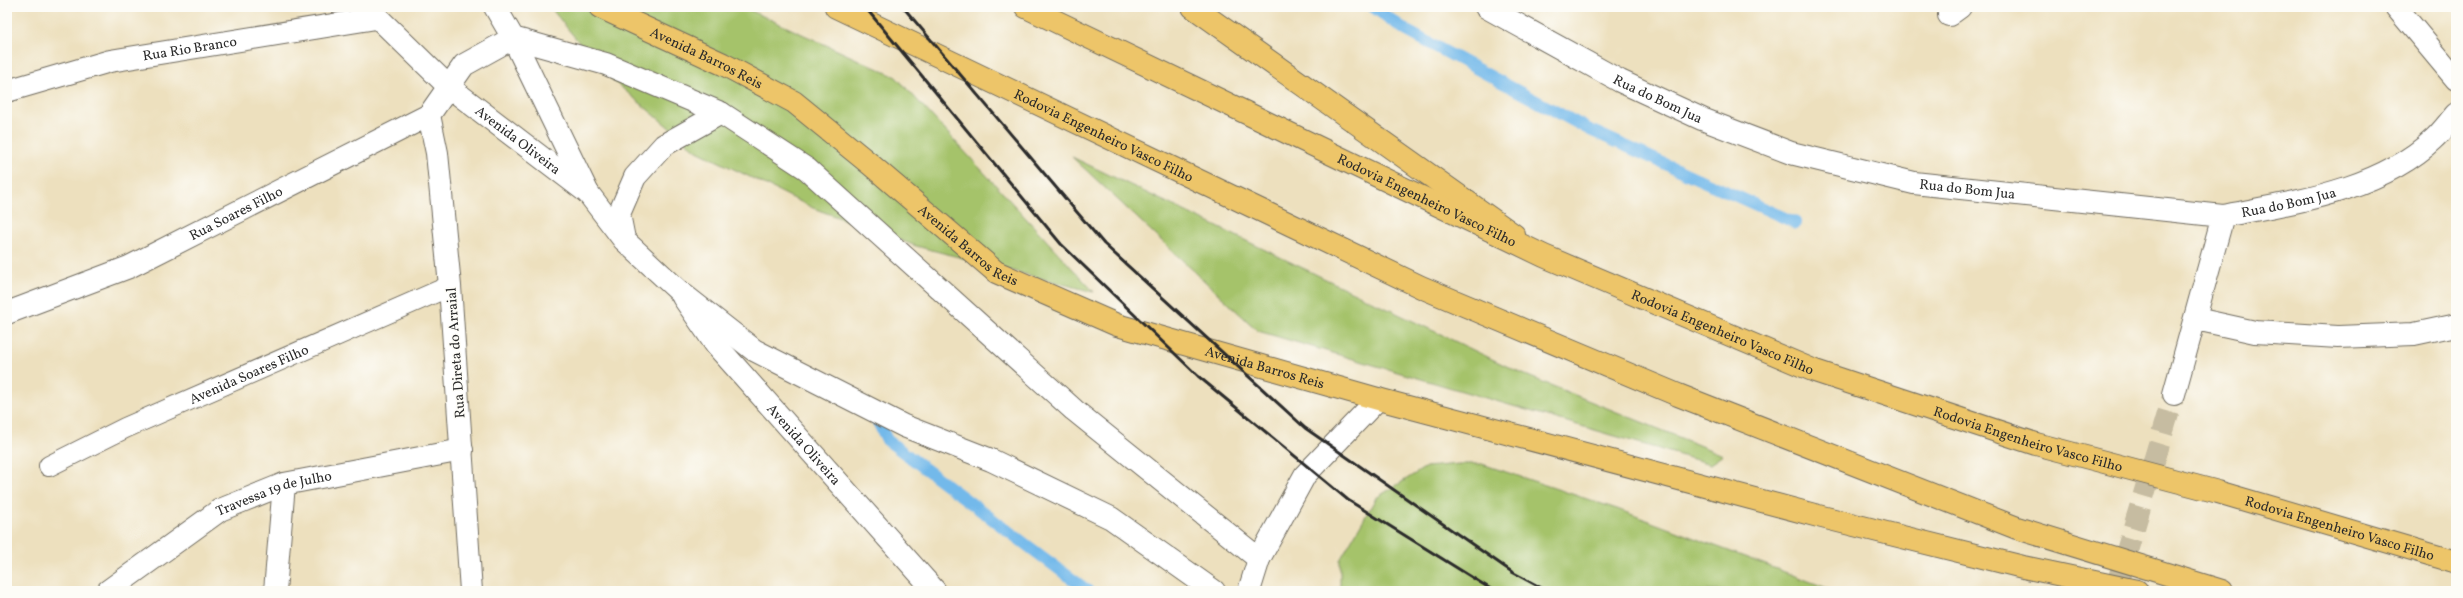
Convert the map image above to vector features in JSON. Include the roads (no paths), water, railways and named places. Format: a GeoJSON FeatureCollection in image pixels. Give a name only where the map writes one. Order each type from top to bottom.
{"type":"FeatureCollection","features":[{"type":"Feature","properties":{"kind":"main road","name":"Avenida Barros Reis"},"geometry":{"type":"LineString","coordinates":[[600,7],[723,64],[794,102],[870,164],[996,272],[1117,325],[1378,399],[1822,517],[2023,566],[2137,591]]}},
{"type":"Feature","properties":{"kind":"main road","name":"Rodovia Engenheiro Vasco Filho"},"geometry":{"type":"LineString","coordinates":[[836,7],[1421,287],[1634,376],[2017,528],[2222,591]]}},
{"type":"Feature","properties":{"kind":"main road","name":"Rodovia Engenheiro Vasco Filho"},"geometry":{"type":"LineString","coordinates":[[1026,7],[1544,256],[1823,373],[2036,444],[2218,492],[2456,562]]}},
{"type":"Feature","properties":{"kind":"main road"},"geometry":{"type":"LineString","coordinates":[[1193,7],[1544,256]]}},
{"type":"Feature","properties":{"kind":"street"},"geometry":{"type":"LineString","coordinates":[[495,7],[513,38],[588,193],[624,240],[680,292],[754,350],[904,426],[991,460],[1111,518],[1214,591]]}},
{"type":"Feature","properties":{"kind":"street","name":"Rua do Bom Jua"},"geometry":{"type":"LineString","coordinates":[[1486,7],[1620,81],[1702,119],[1790,153],[1914,183],[2223,216],[2334,192],[2372,178],[2404,161],[2434,139],[2456,114]]}},
{"type":"Feature","properties":{"kind":"street"},"geometry":{"type":"LineString","coordinates":[[2396,7],[2456,79]]}},
{"type":"Feature","properties":{"kind":"street","name":"Avenida Oliveira"},"geometry":{"type":"LineString","coordinates":[[371,12],[449,87],[588,193]]}},
{"type":"Feature","properties":{"kind":"street","name":"Rua Rio Branco"},"geometry":{"type":"LineString","coordinates":[[7,91],[110,61],[371,12]]}},
{"type":"Feature","properties":{"kind":"street"},"geometry":{"type":"LineString","coordinates":[[513,38],[606,64],[721,113],[808,169],[1074,410],[1259,559]]}},
{"type":"Feature","properties":{"kind":"street","name":"Rua Soares Filho"},"geometry":{"type":"LineString","coordinates":[[7,313],[129,268],[429,115],[464,65],[513,38]]}},
{"type":"Feature","properties":{"kind":"street"},"geometry":{"type":"LineString","coordinates":[[624,240],[619,214],[635,177],[664,144],[721,113]]}},
{"type":"Feature","properties":{"kind":"street","name":"Rua Direta do Arraial"},"geometry":{"type":"LineString","coordinates":[[429,115],[437,153],[450,286],[471,591]]}},
{"type":"Feature","properties":{"kind":"street"},"geometry":{"type":"LineString","coordinates":[[2174,394],[2196,319],[2223,216]]}},
{"type":"Feature","properties":{"kind":"street","name":"Avenida Oliveira"},"geometry":{"type":"LineString","coordinates":[[680,292],[716,345],[935,591]]}},
{"type":"Feature","properties":{"kind":"street"},"geometry":{"type":"LineString","coordinates":[[2196,319],[2255,332],[2338,337],[2414,334],[2456,324]]}},
{"type":"Feature","properties":{"kind":"street"},"geometry":{"type":"LineString","coordinates":[[1249,591],[1259,559],[1304,475],[1378,399]]}},
{"type":"Feature","properties":{"kind":"street","name":"Travessa 19 de Julho"},"geometry":{"type":"LineString","coordinates":[[108,591],[220,510],[284,484],[462,450]]}},
{"type":"Feature","properties":{"kind":"street"},"geometry":{"type":"LineString","coordinates":[[275,591],[284,484]]}},
{"type":"Feature","properties":{"kind":"lane","name":"Avenida Soares Filho"},"geometry":{"type":"LineString","coordinates":[[49,466],[125,428],[450,286]]}},
{"type":"Feature","properties":{"kind":"waterway"},"geometry":{"type":"LineString","coordinates":[[1373,7],[1407,31],[1590,130],[1796,223]]}},
{"type":"Feature","properties":{"kind":"waterway"},"geometry":{"type":"LineString","coordinates":[[875,416],[887,440],[1088,591]]}},
{"type":"Feature","properties":{"kind":"tunnel"},"geometry":{"type":"LineString","coordinates":[[2115,591],[2174,394]]}},
{"type":"Feature","properties":{"kind":"railway"},"geometry":{"type":"LineString","coordinates":[[865,7],[1061,244],[1198,376],[1348,500],[1494,591]]}},
{"type":"Feature","properties":{"kind":"railway"},"geometry":{"type":"LineString","coordinates":[[903,7],[1104,244],[1305,428],[1512,572],[1547,591]]}}]}
